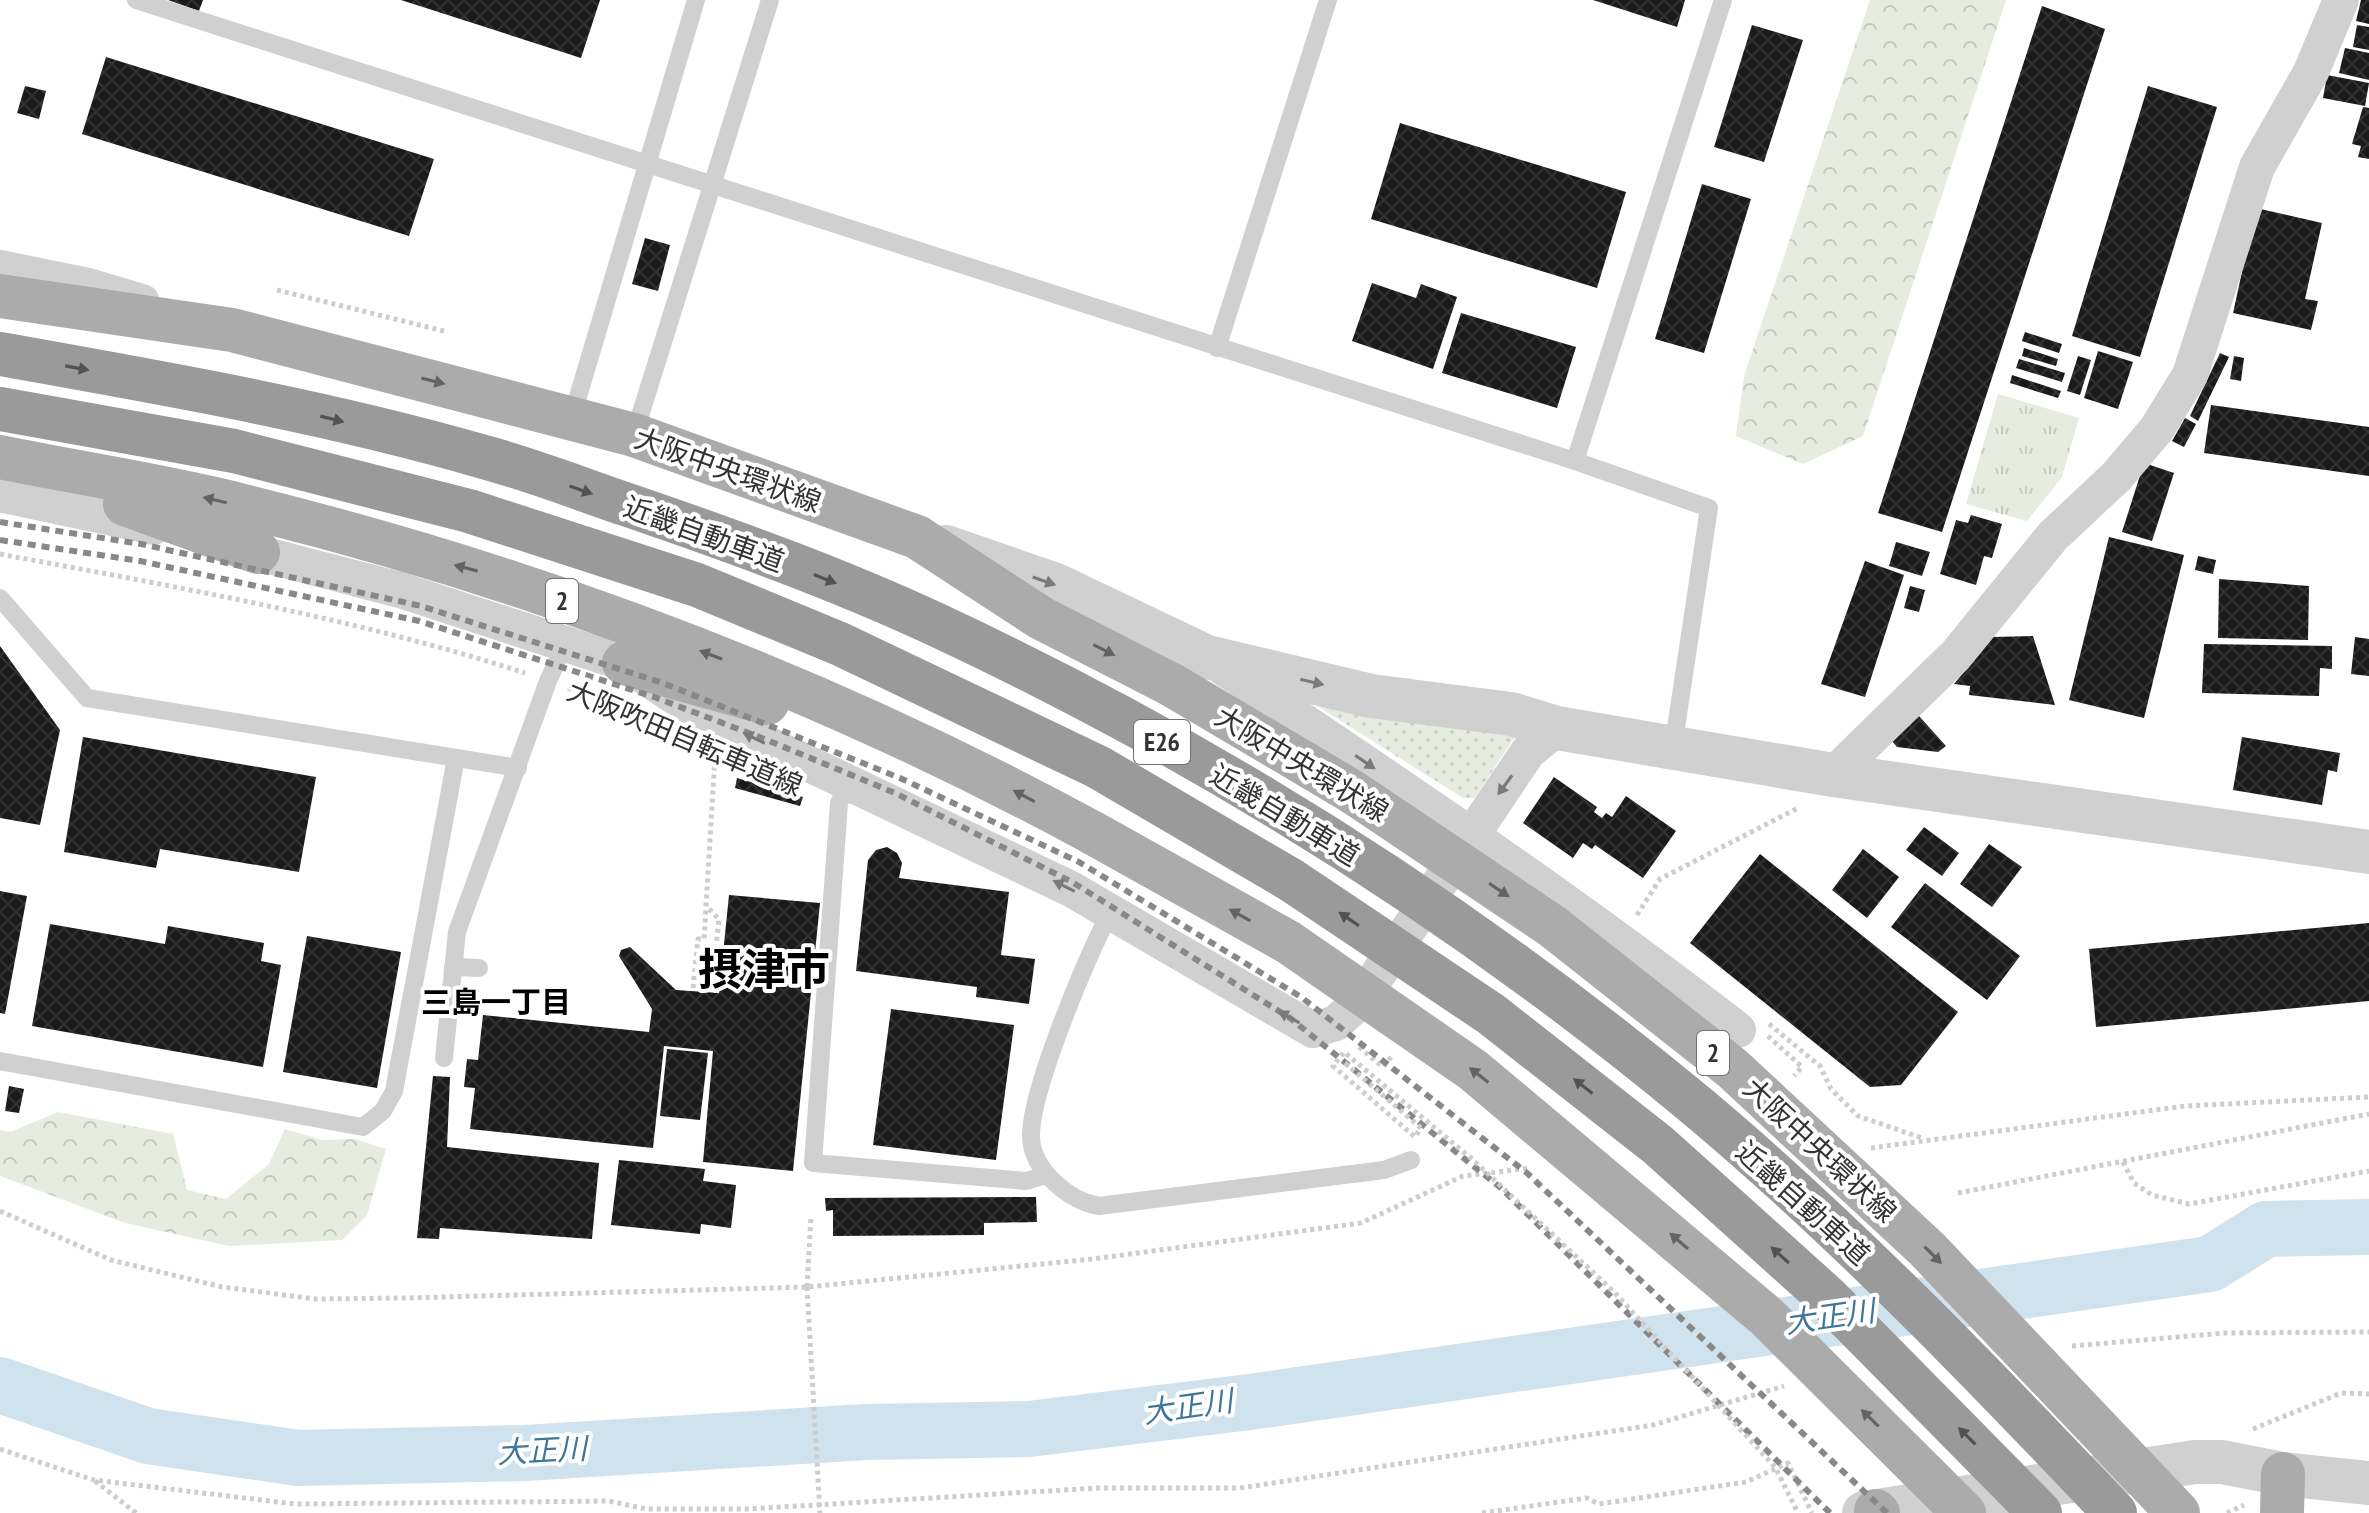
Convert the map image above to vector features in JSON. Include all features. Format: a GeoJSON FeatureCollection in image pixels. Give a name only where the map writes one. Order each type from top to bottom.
{"type":"FeatureCollection","features":[{"type":"Feature","properties":{"kind":"highway","name":"近畿自動車道"},"geometry":{"type":"LineString","coordinates":[[0,354],[248,398],[486,457],[717,536],[934,623],[1126,721],[1320,833],[1523,969],[1700,1110],[1863,1258],[2115,1513]]}},
{"type":"Feature","properties":{"kind":"highway","name":"近畿自動車道"},"geometry":{"type":"LineString","coordinates":[[0,409],[234,451],[469,511],[712,591],[895,669],[1098,767],[1291,880],[1491,1014],[1658,1145],[1826,1296],[2040,1513]]}},
{"type":"Feature","properties":{"kind":"main road","name":"大阪中央環状線"},"geometry":{"type":"LineString","coordinates":[[0,296],[232,330],[572,417],[634,435],[917,537],[1041,618],[1172,685],[1351,791],[1552,926],[1732,1068],[1927,1249],[2178,1513]]}},
{"type":"Feature","properties":{"kind":"main road"},"geometry":{"type":"LineString","coordinates":[[0,458],[258,552]]}},
{"type":"Feature","properties":{"kind":"main road","name":"2"},"geometry":{"type":"LineString","coordinates":[[0,458],[219,500],[483,572],[718,657],[924,746],[1093,833],[1288,942],[1473,1070],[1767,1317],[1964,1513]]}},
{"type":"Feature","properties":{"kind":"main road"},"geometry":{"type":"LineString","coordinates":[[624,663],[924,746]]}},
{"type":"Feature","properties":{"kind":"street"},"geometry":{"type":"LineString","coordinates":[[1833,775],[1956,655],[2053,536],[2116,477],[2156,430],[2190,375],[2257,167],[2311,72],[2341,0]]}},
{"type":"Feature","properties":{"kind":"street"},"geometry":{"type":"LineString","coordinates":[[0,268],[88,286],[232,330]]}},
{"type":"Feature","properties":{"kind":"street"},"geometry":{"type":"LineString","coordinates":[[0,494],[258,552],[400,590],[624,663],[692,708],[1071,889],[1313,1030],[1336,1023],[1360,1001],[1471,832],[1528,752],[1557,728]]}},
{"type":"Feature","properties":{"kind":"street"},"geometry":{"type":"LineString","coordinates":[[917,537],[1056,585],[1207,657],[1471,832],[1619,938],[1749,1023]]}},
{"type":"Feature","properties":{"kind":"street"},"geometry":{"type":"LineString","coordinates":[[1207,657],[1371,696],[1511,714],[1557,728],[1833,775],[2369,852]]}},
{"type":"Feature","properties":{"kind":"street"},"geometry":{"type":"LineString","coordinates":[[1872,1512],[2161,1465],[2222,1462],[2282,1494],[2369,1483]]}},
{"type":"Feature","properties":{"kind":"lane"},"geometry":{"type":"LineString","coordinates":[[136,0],[1575,461],[1709,508],[1673,748]]}},
{"type":"Feature","properties":{"kind":"lane"},"geometry":{"type":"LineString","coordinates":[[572,417],[696,0]]}},
{"type":"Feature","properties":{"kind":"lane"},"geometry":{"type":"LineString","coordinates":[[634,435],[770,0]]}},
{"type":"Feature","properties":{"kind":"lane"},"geometry":{"type":"LineString","coordinates":[[1217,348],[1328,0]]}},
{"type":"Feature","properties":{"kind":"lane"},"geometry":{"type":"LineString","coordinates":[[1575,461],[1723,0]]}},
{"type":"Feature","properties":{"kind":"lane"},"geometry":{"type":"LineString","coordinates":[[0,598],[87,698],[518,768]]}},
{"type":"Feature","properties":{"kind":"lane"},"geometry":{"type":"LineString","coordinates":[[444,1058],[457,932],[548,681],[565,644]]}},
{"type":"Feature","properties":{"kind":"lane"},"geometry":{"type":"LineString","coordinates":[[0,1061],[363,1127],[383,1111],[394,1091],[456,758]]}},
{"type":"Feature","properties":{"kind":"lane"},"geometry":{"type":"LineString","coordinates":[[848,784],[839,803],[813,1163],[1026,1181],[1046,1175]]}},
{"type":"Feature","properties":{"kind":"lane"},"geometry":{"type":"LineString","coordinates":[[1110,913],[1041,1085],[1031,1139],[1046,1175],[1074,1197],[1099,1206],[1384,1170],[1411,1160]]}},
{"type":"Feature","properties":{"kind":"lane"},"geometry":{"type":"LineString","coordinates":[[453,967],[479,968]]}},
{"type":"Feature","properties":{"kind":"path"},"geometry":{"type":"LineString","coordinates":[[277,290],[448,332]]}},
{"type":"Feature","properties":{"kind":"path","name":"大阪吹田自転車道線"},"geometry":{"type":"LineString","coordinates":[[0,554],[139,578],[457,651],[640,714]]}},
{"type":"Feature","properties":{"kind":"path","name":"大阪吹田自転車道線"},"geometry":{"type":"LineString","coordinates":[[708,908],[715,751],[726,756]]}},
{"type":"Feature","properties":{"kind":"path"},"geometry":{"type":"LineString","coordinates":[[1634,919],[1660,879],[1800,807]]}},
{"type":"Feature","properties":{"kind":"path"},"geometry":{"type":"LineString","coordinates":[[708,908],[719,919],[712,984]]}},
{"type":"Feature","properties":{"kind":"path"},"geometry":{"type":"LineString","coordinates":[[693,988],[698,939],[704,939],[708,908]]}},
{"type":"Feature","properties":{"kind":"path"},"geometry":{"type":"LineString","coordinates":[[1749,1023],[1820,1066],[1831,1089],[1858,1116],[1925,1139]]}},
{"type":"Feature","properties":{"kind":"path"},"geometry":{"type":"LineString","coordinates":[[1345,1063],[1421,1128],[1415,1137],[1333,1066],[1344,1052],[1483,1169],[1614,1292],[1775,1467],[1798,1513]]}},
{"type":"Feature","properties":{"kind":"path"},"geometry":{"type":"LineString","coordinates":[[1958,1193],[2369,1114]]}},
{"type":"Feature","properties":{"kind":"path"},"geometry":{"type":"LineString","coordinates":[[2123,1162],[2134,1183],[2152,1195],[2189,1204],[2369,1171]]}},
{"type":"Feature","properties":{"kind":"path"},"geometry":{"type":"LineString","coordinates":[[811,1216],[807,1287],[820,1513]]}},
{"type":"Feature","properties":{"kind":"path"},"geometry":{"type":"LineString","coordinates":[[2062,1348],[2225,1333],[2369,1332]]}},
{"type":"Feature","properties":{"kind":"path"},"geometry":{"type":"LineString","coordinates":[[0,1449],[94,1480],[295,1504],[342,1506],[609,1501],[646,1509],[748,1511],[1096,1488],[1240,1488],[1653,1425],[1785,1385]]}},
{"type":"Feature","properties":{"kind":"path"},"geometry":{"type":"LineString","coordinates":[[2242,1433],[2341,1393],[2369,1394]]}},
{"type":"Feature","properties":{"kind":"path"},"geometry":{"type":"LineString","coordinates":[[1482,1513],[1587,1498],[1599,1504],[1746,1482],[1788,1463],[1812,1513]]}},
{"type":"Feature","properties":{"kind":"path"},"geometry":{"type":"LineString","coordinates":[[94,1480],[136,1513]]}},
{"type":"Feature","properties":{"kind":"path"},"geometry":{"type":"LineString","coordinates":[[337,1513],[342,1506]]}},
{"type":"Feature","properties":{"kind":"path"},"geometry":{"type":"LineString","coordinates":[[638,1513],[646,1509]]}},
{"type":"Feature","properties":{"kind":"green space"},"geometry":{"type":"Polygon","coordinates":[[[1870,0],[2006,0],[1863,436],[1803,464],[1736,436],[1744,376],[1870,0]]]}},
{"type":"Feature","properties":{"kind":"green space"},"geometry":{"type":"Polygon","coordinates":[[[1998,394],[2079,418],[2062,477],[2027,521],[1966,504],[1998,394]]]}},
{"type":"Feature","properties":{"kind":"green space"},"geometry":{"type":"Polygon","coordinates":[[[1314,704],[1508,729],[1514,738],[1475,798],[1463,798],[1314,704]]]}},
{"type":"Feature","properties":{"kind":"green space"},"geometry":{"type":"Polygon","coordinates":[[[58,1112],[173,1134],[187,1190],[226,1199],[269,1164],[285,1129],[322,1140],[355,1139],[386,1149],[367,1215],[342,1240],[229,1246],[125,1223],[0,1176],[0,1130],[10,1132],[58,1112]]]}},
{"type":"Feature","properties":{"kind":"building"},"geometry":{"type":"Polygon","coordinates":[[[168,0],[203,0],[199,11],[168,0]]]}},
{"type":"Feature","properties":{"kind":"building"},"geometry":{"type":"Polygon","coordinates":[[[401,0],[600,0],[581,58],[401,0]]]}},
{"type":"Feature","properties":{"kind":"building"},"geometry":{"type":"Polygon","coordinates":[[[1593,0],[1685,0],[1677,27],[1593,0]]]}},
{"type":"Feature","properties":{"kind":"building"},"geometry":{"type":"Polygon","coordinates":[[[2361,0],[2369,0],[2369,24],[2356,21],[2361,0]]]}},
{"type":"Feature","properties":{"kind":"building"},"geometry":{"type":"Polygon","coordinates":[[[2042,6],[2105,29],[1942,532],[1878,513],[2042,6]]]}},
{"type":"Feature","properties":{"kind":"building"},"geometry":{"type":"Polygon","coordinates":[[[1752,25],[1803,40],[1764,162],[1714,147],[1752,25]]]}},
{"type":"Feature","properties":{"kind":"building"},"geometry":{"type":"Polygon","coordinates":[[[2357,25],[2369,27],[2369,50],[2353,47],[2357,25]]]}},
{"type":"Feature","properties":{"kind":"building"},"geometry":{"type":"Polygon","coordinates":[[[2345,48],[2369,53],[2369,80],[2339,73],[2345,48]]]}},
{"type":"Feature","properties":{"kind":"building"},"geometry":{"type":"Polygon","coordinates":[[[106,57],[434,159],[409,236],[82,134],[106,57]]]}},
{"type":"Feature","properties":{"kind":"building"},"geometry":{"type":"Polygon","coordinates":[[[2327,75],[2369,83],[2365,106],[2323,98],[2327,75]]]}},
{"type":"Feature","properties":{"kind":"building"},"geometry":{"type":"Polygon","coordinates":[[[25,86],[46,91],[39,119],[17,113],[25,86]]]}},
{"type":"Feature","properties":{"kind":"building"},"geometry":{"type":"Polygon","coordinates":[[[2148,86],[2217,107],[2140,357],[2072,336],[2148,86]]]}},
{"type":"Feature","properties":{"kind":"building"},"geometry":{"type":"Polygon","coordinates":[[[2363,107],[2369,108],[2369,159],[2358,157],[2361,146],[2352,144],[2363,107]]]}},
{"type":"Feature","properties":{"kind":"building"},"geometry":{"type":"Polygon","coordinates":[[[1400,123],[1626,192],[1597,288],[1371,219],[1400,123]]]}},
{"type":"Feature","properties":{"kind":"building"},"geometry":{"type":"Polygon","coordinates":[[[1702,184],[1751,199],[1704,353],[1655,339],[1702,184]]]}},
{"type":"Feature","properties":{"kind":"building"},"geometry":{"type":"Polygon","coordinates":[[[2256,208],[2322,223],[2305,299],[2318,301],[2311,330],[2233,313],[2256,208]]]}},
{"type":"Feature","properties":{"kind":"building"},"geometry":{"type":"Polygon","coordinates":[[[645,238],[670,245],[658,291],[632,284],[645,238]]]}},
{"type":"Feature","properties":{"kind":"building"},"geometry":{"type":"Polygon","coordinates":[[[1372,283],[1416,298],[1421,284],[1457,297],[1433,369],[1352,341],[1372,283]]]}},
{"type":"Feature","properties":{"kind":"building"},"geometry":{"type":"Polygon","coordinates":[[[1461,313],[1576,347],[1557,408],[1442,373],[1461,313]]]}},
{"type":"Feature","properties":{"kind":"building"},"geometry":{"type":"Polygon","coordinates":[[[2025,332],[2062,344],[2059,353],[2022,341],[2025,332]]]}},
{"type":"Feature","properties":{"kind":"building"},"geometry":{"type":"Polygon","coordinates":[[[2024,348],[2058,359],[2056,366],[2022,356],[2024,348]]]}},
{"type":"Feature","properties":{"kind":"building"},"geometry":{"type":"Polygon","coordinates":[[[2098,351],[2133,362],[2118,409],[2084,398],[2098,351]]]}},
{"type":"Feature","properties":{"kind":"building"},"geometry":{"type":"Polygon","coordinates":[[[2220,353],[2229,357],[2198,421],[2190,416],[2220,353]]]}},
{"type":"Feature","properties":{"kind":"building"},"geometry":{"type":"Polygon","coordinates":[[[2078,356],[2091,360],[2080,395],[2067,391],[2078,356]]]}},
{"type":"Feature","properties":{"kind":"building"},"geometry":{"type":"Polygon","coordinates":[[[2234,356],[2244,358],[2241,381],[2230,379],[2234,356]]]}},
{"type":"Feature","properties":{"kind":"building"},"geometry":{"type":"Polygon","coordinates":[[[2019,359],[2065,373],[2062,382],[2016,368],[2019,359]]]}},
{"type":"Feature","properties":{"kind":"building"},"geometry":{"type":"Polygon","coordinates":[[[2012,375],[2061,391],[2058,398],[2010,383],[2012,375]]]}},
{"type":"Feature","properties":{"kind":"building"},"geometry":{"type":"Polygon","coordinates":[[[2211,405],[2369,427],[2369,476],[2204,453],[2211,405]]]}},
{"type":"Feature","properties":{"kind":"building"},"geometry":{"type":"Polygon","coordinates":[[[2185,418],[2196,424],[2184,447],[2172,441],[2185,418]]]}},
{"type":"Feature","properties":{"kind":"building"},"geometry":{"type":"Polygon","coordinates":[[[2144,463],[2174,473],[2152,541],[2122,532],[2144,463]]]}},
{"type":"Feature","properties":{"kind":"building"},"geometry":{"type":"Polygon","coordinates":[[[1971,515],[2002,524],[1992,558],[1984,556],[1976,585],[1940,574],[1956,520],[1968,523],[1971,515]]]}},
{"type":"Feature","properties":{"kind":"building"},"geometry":{"type":"Polygon","coordinates":[[[2109,537],[2184,555],[2144,718],[2069,700],[2109,537]]]}},
{"type":"Feature","properties":{"kind":"building"},"geometry":{"type":"Polygon","coordinates":[[[1896,542],[1930,552],[1922,576],[1889,566],[1896,542]]]}},
{"type":"Feature","properties":{"kind":"building"},"geometry":{"type":"Polygon","coordinates":[[[2198,556],[2216,560],[2213,574],[2195,570],[2198,556]]]}},
{"type":"Feature","properties":{"kind":"building"},"geometry":{"type":"Polygon","coordinates":[[[1865,561],[1904,575],[1865,697],[1821,684],[1865,561]]]}},
{"type":"Feature","properties":{"kind":"building"},"geometry":{"type":"Polygon","coordinates":[[[2219,579],[2309,586],[2308,640],[2218,638],[2219,579]]]}},
{"type":"Feature","properties":{"kind":"building"},"geometry":{"type":"Polygon","coordinates":[[[1910,586],[1925,590],[1919,612],[1904,608],[1910,586]]]}},
{"type":"Feature","properties":{"kind":"building"},"geometry":{"type":"Polygon","coordinates":[[[2033,636],[2055,705],[1969,695],[1970,686],[1954,684],[1993,637],[2033,636]]]}},
{"type":"Feature","properties":{"kind":"building"},"geometry":{"type":"Polygon","coordinates":[[[2355,637],[2369,639],[2369,676],[2351,674],[2355,637]]]}},
{"type":"Feature","properties":{"kind":"building"},"geometry":{"type":"Polygon","coordinates":[[[2204,644],[2332,646],[2332,669],[2320,668],[2319,696],[2202,693],[2204,644]]]}},
{"type":"Feature","properties":{"kind":"building"},"geometry":{"type":"Polygon","coordinates":[[[0,646],[60,730],[40,825],[0,818],[0,646]]]}},
{"type":"Feature","properties":{"kind":"building"},"geometry":{"type":"Polygon","coordinates":[[[1919,716],[1946,746],[1938,752],[1897,747],[1891,740],[1919,716]]]}},
{"type":"Feature","properties":{"kind":"building"},"geometry":{"type":"Polygon","coordinates":[[[83,737],[316,777],[299,872],[160,849],[156,868],[64,852],[83,737]]]}},
{"type":"Feature","properties":{"kind":"building"},"geometry":{"type":"Polygon","coordinates":[[[2242,737],[2340,753],[2337,772],[2328,770],[2322,805],[2233,790],[2242,737]]]}},
{"type":"Feature","properties":{"kind":"building"},"geometry":{"type":"Polygon","coordinates":[[[1554,777],[1597,807],[1594,812],[1602,818],[1606,813],[1612,817],[1626,796],[1676,831],[1643,878],[1595,845],[1592,849],[1583,843],[1573,858],[1523,823],[1554,777]]]}},
{"type":"Feature","properties":{"kind":"building"},"geometry":{"type":"Polygon","coordinates":[[[737,778],[803,797],[800,806],[735,788],[737,778]]]}},
{"type":"Feature","properties":{"kind":"building"},"geometry":{"type":"Polygon","coordinates":[[[1924,827],[1959,853],[1942,876],[1906,850],[1924,827]]]}},
{"type":"Feature","properties":{"kind":"building"},"geometry":{"type":"Polygon","coordinates":[[[1989,844],[2022,867],[1992,907],[1960,884],[1989,844]]]}},
{"type":"Feature","properties":{"kind":"building"},"geometry":{"type":"Polygon","coordinates":[[[887,847],[897,853],[902,863],[899,878],[1009,892],[1001,955],[1035,959],[1029,1004],[976,997],[977,987],[856,971],[868,860],[876,850],[887,847]]]}},
{"type":"Feature","properties":{"kind":"building"},"geometry":{"type":"Polygon","coordinates":[[[1863,849],[1899,877],[1867,918],[1832,890],[1863,849]]]}},
{"type":"Feature","properties":{"kind":"building"},"geometry":{"type":"Polygon","coordinates":[[[1760,854],[1958,1012],[1901,1085],[1870,1087],[1690,943],[1760,854]]]}},
{"type":"Feature","properties":{"kind":"building"},"geometry":{"type":"Polygon","coordinates":[[[1925,883],[2020,956],[1987,1000],[1891,927],[1925,883]]]}},
{"type":"Feature","properties":{"kind":"building"},"geometry":{"type":"Polygon","coordinates":[[[0,891],[27,896],[5,1014],[0,1013],[0,891]]]}},
{"type":"Feature","properties":{"kind":"building"},"geometry":{"type":"Polygon","coordinates":[[[729,895],[820,903],[793,1171],[703,1162],[713,1051],[664,1046],[653,1148],[470,1129],[475,1088],[464,1087],[467,1059],[478,1060],[483,1015],[649,1032],[652,1009],[619,956],[621,950],[630,947],[676,990],[719,993],[729,895]]]}},
{"type":"Feature","properties":{"kind":"building"},"geometry":{"type":"Polygon","coordinates":[[[2369,923],[2369,1001],[2096,1027],[2089,949],[2369,923]]]}},
{"type":"Feature","properties":{"kind":"building"},"geometry":{"type":"Polygon","coordinates":[[[50,924],[165,944],[168,926],[264,943],[261,961],[281,965],[263,1067],[32,1026],[50,924]]]}},
{"type":"Feature","properties":{"kind":"building"},"geometry":{"type":"Polygon","coordinates":[[[307,936],[401,952],[377,1088],[283,1072],[307,936]]]}},
{"type":"Feature","properties":{"kind":"building"},"geometry":{"type":"Polygon","coordinates":[[[891,1009],[1014,1025],[996,1160],[873,1145],[891,1009]]]}},
{"type":"Feature","properties":{"kind":"building"},"geometry":{"type":"Polygon","coordinates":[[[667,1049],[708,1053],[700,1120],[660,1116],[667,1049]]]}},
{"type":"Feature","properties":{"kind":"building"},"geometry":{"type":"Polygon","coordinates":[[[433,1076],[450,1077],[447,1147],[599,1163],[592,1239],[440,1228],[439,1239],[417,1238],[433,1076]]]}},
{"type":"Feature","properties":{"kind":"building"},"geometry":{"type":"Polygon","coordinates":[[[9,1086],[24,1089],[19,1113],[5,1111],[9,1086]]]}},
{"type":"Feature","properties":{"kind":"building"},"geometry":{"type":"Polygon","coordinates":[[[619,1160],[705,1169],[703,1181],[736,1185],[731,1228],[701,1224],[700,1234],[611,1225],[619,1160]]]}},
{"type":"Feature","properties":{"kind":"building"},"geometry":{"type":"Polygon","coordinates":[[[1036,1197],[1037,1222],[984,1223],[984,1235],[833,1236],[833,1210],[826,1211],[825,1198],[1036,1197]]]}},
{"type":"Feature","properties":{"kind":"waterway","name":"大正川"},"geometry":{"type":"LineString","coordinates":[[0,1385],[148,1436],[298,1458],[525,1453],[866,1432],[1029,1429],[1250,1402],[2210,1264],[2266,1229],[2369,1227]]}},
{"type":"Feature","properties":{"kind":"railway"},"geometry":{"type":"LineString","coordinates":[[0,522],[141,544],[421,606],[663,683],[900,778],[1079,862],[1301,997],[1527,1173],[1887,1513]]}},
{"type":"Feature","properties":{"kind":"railway"},"geometry":{"type":"LineString","coordinates":[[0,540],[140,561],[419,621],[654,697],[762,738],[895,793],[1072,882],[1290,1018],[1502,1189],[1830,1513]]}},
{"type":"Feature","properties":{"kind":"district","name":"摂津市"},"geometry":{"type":"Point","coordinates":[764,970]}},
{"type":"Feature","properties":{"kind":"district","name":"三島一丁目"},"geometry":{"type":"Point","coordinates":[496,1003]}}]}
